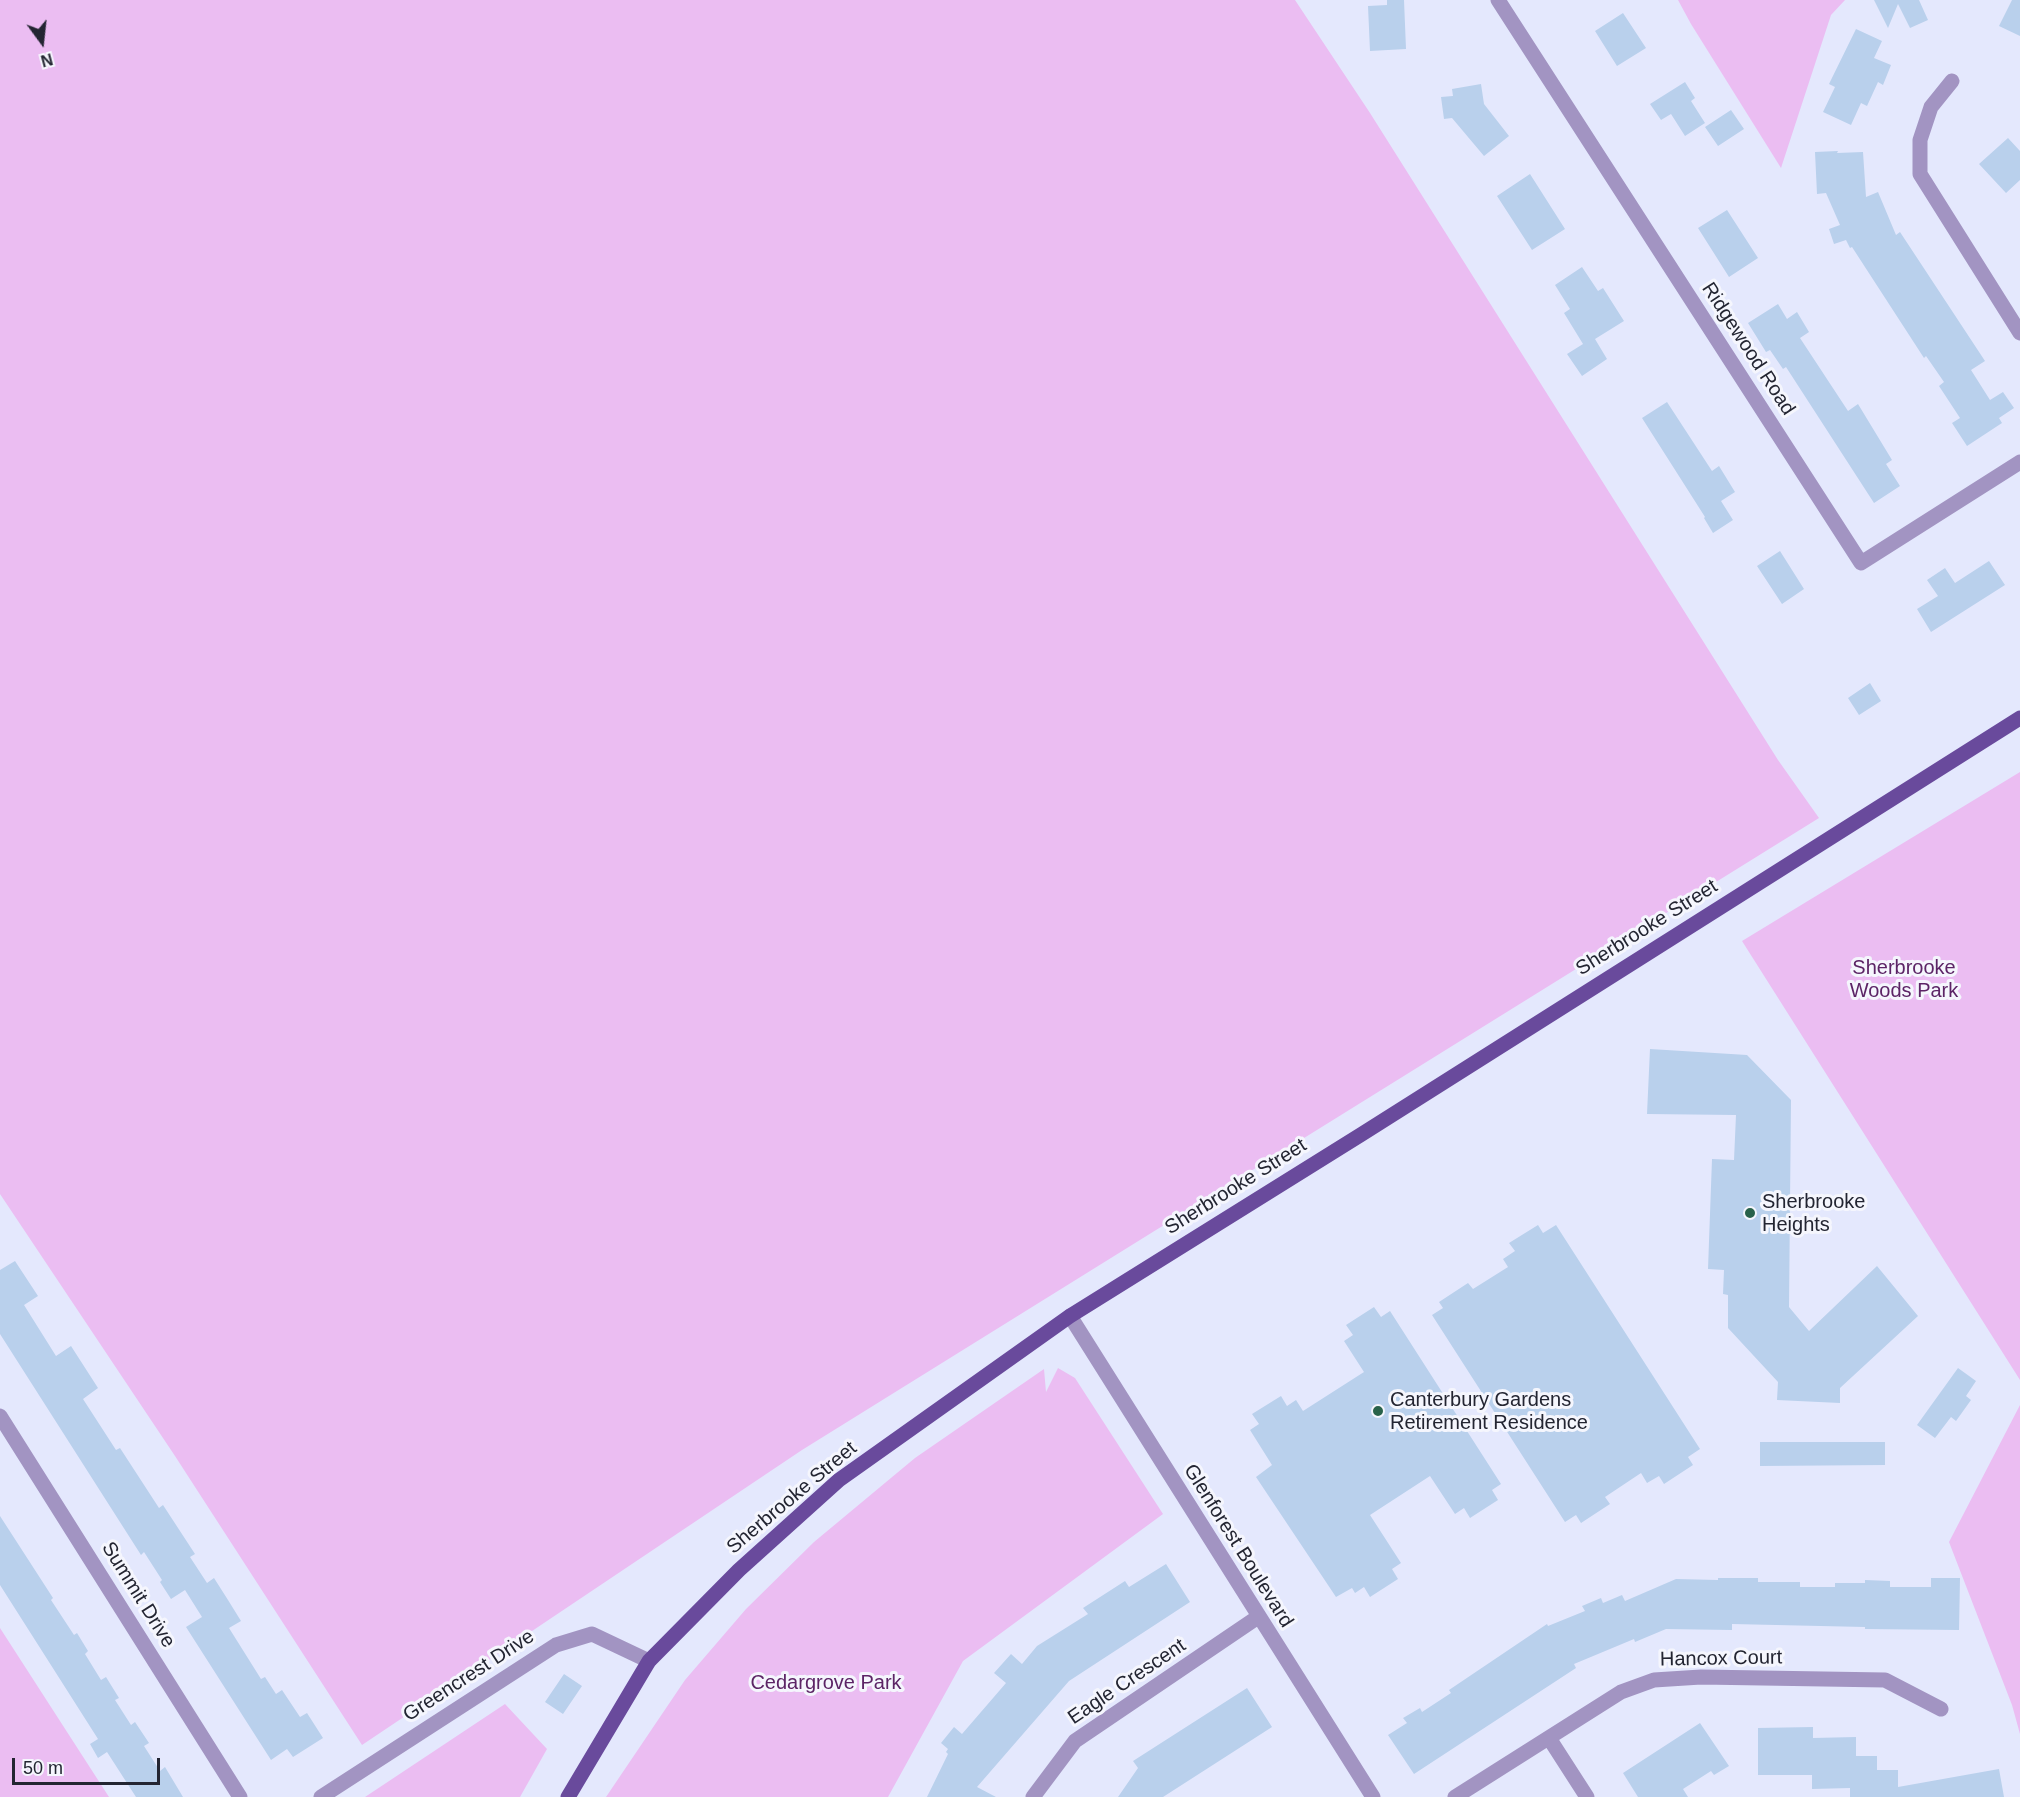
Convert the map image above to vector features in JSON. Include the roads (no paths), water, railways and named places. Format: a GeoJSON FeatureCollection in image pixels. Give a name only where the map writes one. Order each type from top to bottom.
{"type":"FeatureCollection","features":[{"type":"Feature","properties":{"kind":"main road","name":"Sherbrooke Street"},"geometry":{"type":"LineString","coordinates":[[568,1797],[649,1661],[739,1570],[839,1480],[1070,1316],[2020,718]]}},
{"type":"Feature","properties":{"kind":"street","name":"Ridgewood Road"},"geometry":{"type":"LineString","coordinates":[[1498,0],[1861,563],[2020,462]]}},
{"type":"Feature","properties":{"kind":"street"},"geometry":{"type":"LineString","coordinates":[[1952,81],[1931,107],[1920,140],[1920,174],[2020,333]]}},
{"type":"Feature","properties":{"kind":"street","name":"Glenforest Boulevard"},"geometry":{"type":"LineString","coordinates":[[1070,1316],[1373,1797]]}},
{"type":"Feature","properties":{"kind":"street","name":"Summit Drive"},"geometry":{"type":"LineString","coordinates":[[0,1416],[240,1797]]}},
{"type":"Feature","properties":{"kind":"street","name":"Eagle Crescent"},"geometry":{"type":"LineString","coordinates":[[1033,1797],[1075,1741],[1258,1617]]}},
{"type":"Feature","properties":{"kind":"street","name":"Greencrest Drive"},"geometry":{"type":"LineString","coordinates":[[321,1797],[556,1645],[592,1634],[649,1661]]}},
{"type":"Feature","properties":{"kind":"street","name":"Hancox Court"},"geometry":{"type":"LineString","coordinates":[[1455,1797],[1621,1692],[1654,1680],[1701,1677],[1885,1680],[1941,1708]]}},
{"type":"Feature","properties":{"kind":"street"},"geometry":{"type":"LineString","coordinates":[[1549,1738],[1587,1797]]}},
{"type":"Feature","properties":{"kind":"place","name":"Sherbrooke Heights"},"geometry":{"type":"Point","coordinates":[1750,1213]}},
{"type":"Feature","properties":{"kind":"place","name":"Canterbury Gardens Retirement Residence"},"geometry":{"type":"Point","coordinates":[1378,1411]}},
{"type":"Feature","properties":{"kind":"park label","name":"Sherbrooke Woods Park"},"geometry":{"type":"Point","coordinates":[1904,980]}},
{"type":"Feature","properties":{"kind":"park label","name":"Cedargrove Park"},"geometry":{"type":"Point","coordinates":[826,1683]}}]}
